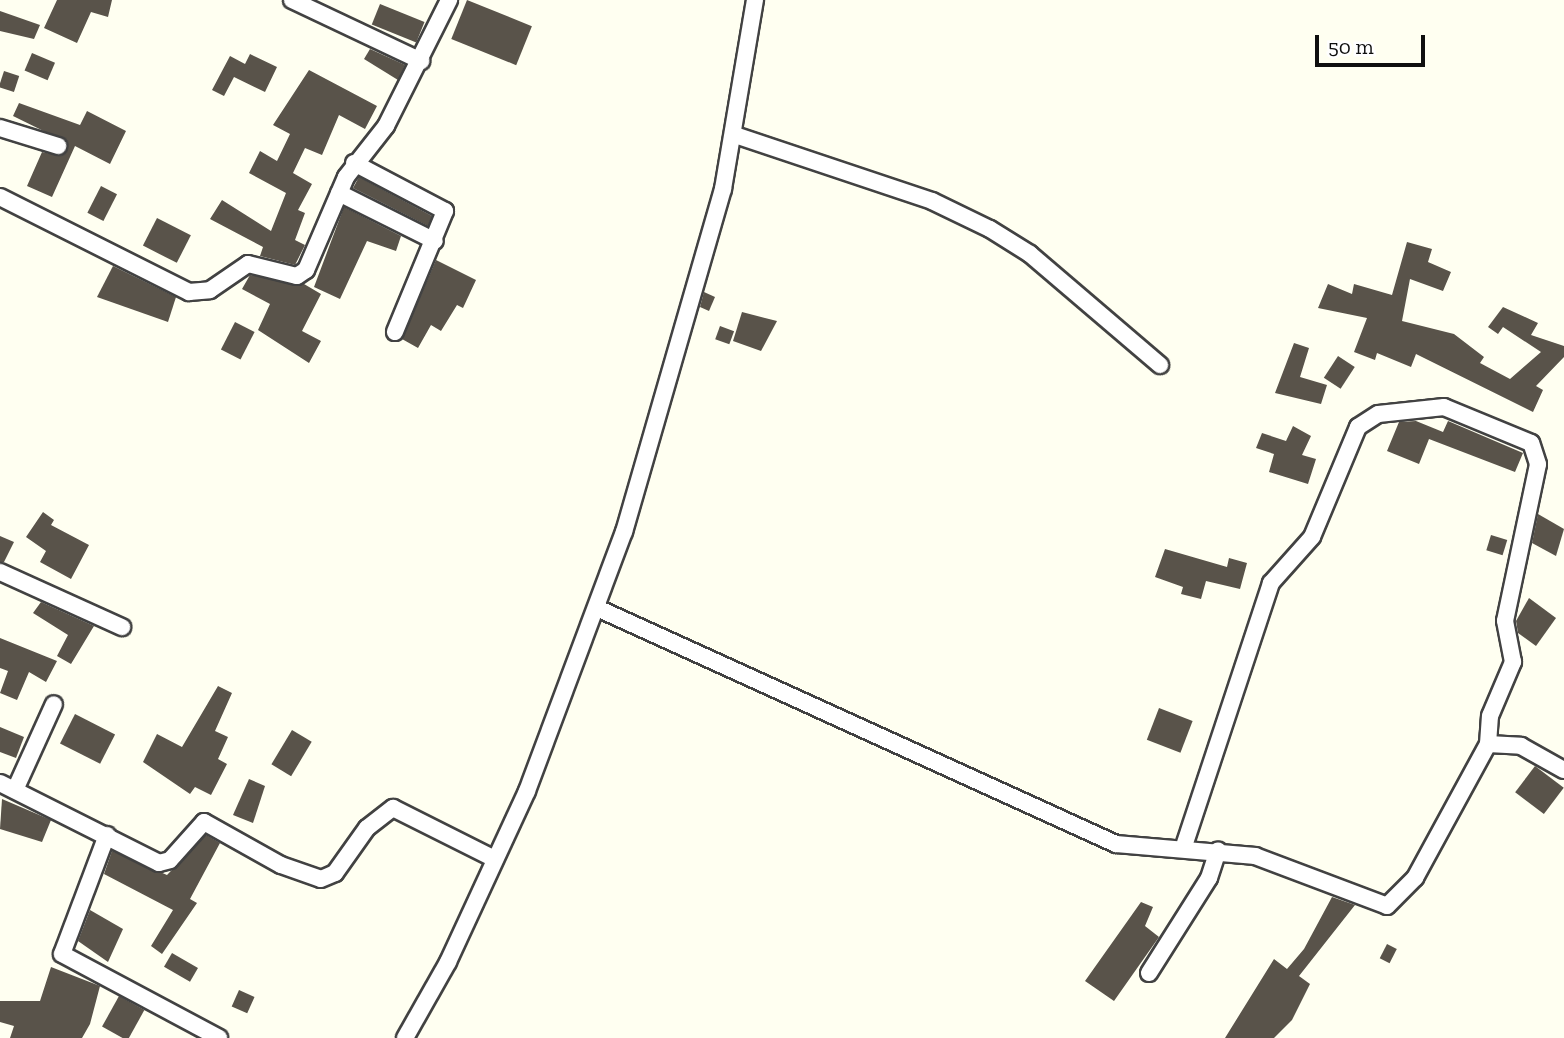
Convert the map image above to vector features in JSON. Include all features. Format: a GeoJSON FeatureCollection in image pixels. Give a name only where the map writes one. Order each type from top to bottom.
{"type":"FeatureCollection","features":[{"type":"Feature","properties":{"kind":"street"},"geometry":{"type":"LineString","coordinates":[[292,0],[421,61]]}},
{"type":"Feature","properties":{"kind":"street"},"geometry":{"type":"LineString","coordinates":[[0,197],[135,269],[199,294],[248,264],[301,274],[354,163],[376,144],[421,61],[449,0]]}},
{"type":"Feature","properties":{"kind":"street"},"geometry":{"type":"LineString","coordinates":[[405,1038],[495,859],[597,608],[648,459],[735,135],[755,0]]}},
{"type":"Feature","properties":{"kind":"street"},"geometry":{"type":"LineString","coordinates":[[0,128],[58,146]]}},
{"type":"Feature","properties":{"kind":"street"},"geometry":{"type":"LineString","coordinates":[[735,135],[932,201],[990,229],[1030,254],[1160,365]]}},
{"type":"Feature","properties":{"kind":"street"},"geometry":{"type":"LineString","coordinates":[[354,163],[443,206],[435,241],[395,332]]}},
{"type":"Feature","properties":{"kind":"street"},"geometry":{"type":"LineString","coordinates":[[339,193],[435,241]]}},
{"type":"Feature","properties":{"kind":"street"},"geometry":{"type":"LineString","coordinates":[[597,608],[1116,844],[1184,846],[1255,856],[1387,906],[1415,878],[1488,744],[1490,716],[1513,662],[1505,621],[1536,450],[1524,438],[1444,407],[1378,414],[1352,438],[1312,537],[1271,583],[1184,846]]}},
{"type":"Feature","properties":{"kind":"street"},"geometry":{"type":"LineString","coordinates":[[0,572],[122,627]]}},
{"type":"Feature","properties":{"kind":"street"},"geometry":{"type":"LineString","coordinates":[[54,704],[7,786],[159,863],[170,860],[195,826],[211,823],[281,865],[321,879],[334,873],[367,828],[393,808],[495,859]]}},
{"type":"Feature","properties":{"kind":"street"},"geometry":{"type":"LineString","coordinates":[[1488,744],[1521,746],[1564,770]]}},
{"type":"Feature","properties":{"kind":"street"},"geometry":{"type":"LineString","coordinates":[[107,835],[62,954],[219,1038]]}},
{"type":"Feature","properties":{"kind":"street"},"geometry":{"type":"LineString","coordinates":[[1149,973],[1209,878],[1217,850]]}},
{"type":"Feature","properties":{"kind":"building"},"geometry":{"type":"Polygon","coordinates":[[[57,0],[112,0],[108,17],[91,12],[77,43],[44,28],[57,0]]]}},
{"type":"Feature","properties":{"kind":"building"},"geometry":{"type":"Polygon","coordinates":[[[467,0],[532,26],[516,65],[451,39],[467,0]]]}},
{"type":"Feature","properties":{"kind":"building"},"geometry":{"type":"Polygon","coordinates":[[[380,4],[425,22],[416,42],[372,24],[380,4]]]}},
{"type":"Feature","properties":{"kind":"building"},"geometry":{"type":"Polygon","coordinates":[[[0,11],[40,25],[34,39],[0,31],[0,11]]]}},
{"type":"Feature","properties":{"kind":"building"},"geometry":{"type":"Polygon","coordinates":[[[370,49],[405,65],[398,80],[364,59],[370,49]]]}},
{"type":"Feature","properties":{"kind":"building"},"geometry":{"type":"Polygon","coordinates":[[[32,53],[55,63],[48,80],[25,70],[32,53]]]}},
{"type":"Feature","properties":{"kind":"building"},"geometry":{"type":"Polygon","coordinates":[[[250,54],[277,67],[265,92],[234,77],[224,96],[212,90],[230,56],[245,64],[250,54]]]}},
{"type":"Feature","properties":{"kind":"building"},"geometry":{"type":"Polygon","coordinates":[[[309,70],[377,106],[365,129],[339,115],[322,155],[305,148],[293,173],[312,184],[298,210],[305,213],[295,240],[305,245],[295,265],[260,256],[263,247],[210,219],[222,200],[271,231],[286,193],[249,173],[260,151],[277,161],[290,134],[273,125],[309,70]]]}},
{"type":"Feature","properties":{"kind":"building"},"geometry":{"type":"Polygon","coordinates":[[[4,71],[19,76],[14,92],[0,88],[4,71]]]}},
{"type":"Feature","properties":{"kind":"building"},"geometry":{"type":"Polygon","coordinates":[[[19,103],[80,125],[87,111],[126,131],[110,164],[75,146],[52,197],[27,186],[42,152],[61,156],[68,143],[13,116],[19,103]]]}},
{"type":"Feature","properties":{"kind":"building"},"geometry":{"type":"Polygon","coordinates":[[[359,177],[432,216],[428,226],[353,188],[359,177]]]}},
{"type":"Feature","properties":{"kind":"building"},"geometry":{"type":"Polygon","coordinates":[[[101,186],[117,194],[103,221],[87,213],[101,186]]]}},
{"type":"Feature","properties":{"kind":"building"},"geometry":{"type":"Polygon","coordinates":[[[344,207],[401,236],[396,251],[367,241],[340,299],[314,287],[344,207]]]}},
{"type":"Feature","properties":{"kind":"building"},"geometry":{"type":"Polygon","coordinates":[[[157,218],[191,235],[177,263],[143,246],[157,218]]]}},
{"type":"Feature","properties":{"kind":"building"},"geometry":{"type":"Polygon","coordinates":[[[1407,242],[1432,249],[1428,262],[1451,272],[1443,291],[1410,279],[1402,321],[1454,334],[1484,357],[1480,363],[1510,379],[1541,352],[1503,327],[1498,334],[1488,327],[1503,307],[1538,323],[1531,335],[1564,346],[1564,357],[1536,386],[1543,390],[1533,412],[1416,354],[1411,367],[1377,353],[1375,360],[1354,352],[1367,318],[1318,308],[1328,284],[1352,294],[1354,284],[1392,295],[1407,242]]]}},
{"type":"Feature","properties":{"kind":"building"},"geometry":{"type":"Polygon","coordinates":[[[436,260],[476,280],[463,308],[457,305],[441,331],[431,325],[418,348],[402,339],[436,260]]]}},
{"type":"Feature","properties":{"kind":"building"},"geometry":{"type":"Polygon","coordinates":[[[113,266],[176,297],[168,322],[97,297],[113,266]]]}},
{"type":"Feature","properties":{"kind":"building"},"geometry":{"type":"Polygon","coordinates":[[[250,275],[304,284],[321,294],[302,331],[321,341],[309,363],[258,330],[270,304],[242,289],[250,275]]]}},
{"type":"Feature","properties":{"kind":"building"},"geometry":{"type":"Polygon","coordinates":[[[704,292],[715,297],[709,311],[700,307],[704,292]]]}},
{"type":"Feature","properties":{"kind":"building"},"geometry":{"type":"Polygon","coordinates":[[[742,312],[777,321],[761,351],[733,341],[742,312]]]}},
{"type":"Feature","properties":{"kind":"building"},"geometry":{"type":"Polygon","coordinates":[[[235,322],[255,332],[241,360],[221,350],[235,322]]]}},
{"type":"Feature","properties":{"kind":"building"},"geometry":{"type":"Polygon","coordinates":[[[720,326],[734,331],[729,344],[715,339],[720,326]]]}},
{"type":"Feature","properties":{"kind":"building"},"geometry":{"type":"Polygon","coordinates":[[[1294,343],[1309,348],[1300,377],[1327,385],[1321,404],[1275,393],[1294,343]]]}},
{"type":"Feature","properties":{"kind":"building"},"geometry":{"type":"Polygon","coordinates":[[[1338,356],[1355,367],[1341,389],[1324,378],[1338,356]]]}},
{"type":"Feature","properties":{"kind":"building"},"geometry":{"type":"Polygon","coordinates":[[[1416,421],[1443,432],[1448,421],[1523,453],[1515,472],[1429,439],[1419,464],[1387,451],[1399,422],[1416,421]]]}},
{"type":"Feature","properties":{"kind":"building"},"geometry":{"type":"Polygon","coordinates":[[[1293,426],[1311,436],[1302,455],[1316,459],[1308,484],[1269,472],[1274,454],[1256,448],[1262,433],[1286,441],[1293,426]]]}},
{"type":"Feature","properties":{"kind":"building"},"geometry":{"type":"Polygon","coordinates":[[[43,512],[54,520],[51,525],[89,545],[71,579],[40,562],[46,551],[26,537],[43,512]]]}},
{"type":"Feature","properties":{"kind":"building"},"geometry":{"type":"Polygon","coordinates":[[[1538,514],[1564,529],[1556,556],[1532,543],[1538,514]]]}},
{"type":"Feature","properties":{"kind":"building"},"geometry":{"type":"Polygon","coordinates":[[[1491,535],[1507,540],[1503,555],[1486,550],[1491,535]]]}},
{"type":"Feature","properties":{"kind":"building"},"geometry":{"type":"Polygon","coordinates":[[[0,536],[14,542],[4,562],[0,562],[0,536]]]}},
{"type":"Feature","properties":{"kind":"building"},"geometry":{"type":"Polygon","coordinates":[[[1165,549],[1227,567],[1229,558],[1247,563],[1240,589],[1206,581],[1201,599],[1181,594],[1183,587],[1155,577],[1165,549]]]}},
{"type":"Feature","properties":{"kind":"building"},"geometry":{"type":"Polygon","coordinates":[[[1529,598],[1556,618],[1536,646],[1518,633],[1516,621],[1529,598]]]}},
{"type":"Feature","properties":{"kind":"building"},"geometry":{"type":"Polygon","coordinates":[[[41,602],[94,626],[71,664],[57,656],[68,635],[33,613],[41,602]]]}},
{"type":"Feature","properties":{"kind":"building"},"geometry":{"type":"Polygon","coordinates":[[[0,638],[57,661],[46,682],[29,672],[17,700],[0,693],[8,671],[0,668],[0,638]]]}},
{"type":"Feature","properties":{"kind":"building"},"geometry":{"type":"Polygon","coordinates":[[[218,686],[232,693],[215,731],[228,737],[218,759],[227,764],[211,795],[195,787],[190,794],[143,762],[157,734],[182,747],[218,686]]]}},
{"type":"Feature","properties":{"kind":"building"},"geometry":{"type":"Polygon","coordinates":[[[1159,708],[1193,721],[1180,753],[1147,740],[1159,708]]]}},
{"type":"Feature","properties":{"kind":"building"},"geometry":{"type":"Polygon","coordinates":[[[75,714],[115,734],[100,764],[60,743],[75,714]]]}},
{"type":"Feature","properties":{"kind":"building"},"geometry":{"type":"Polygon","coordinates":[[[0,727],[24,737],[16,758],[0,752],[0,727]]]}},
{"type":"Feature","properties":{"kind":"building"},"geometry":{"type":"Polygon","coordinates":[[[292,730],[312,742],[291,776],[271,764],[292,730]]]}},
{"type":"Feature","properties":{"kind":"building"},"geometry":{"type":"Polygon","coordinates":[[[1535,766],[1564,788],[1544,814],[1515,792],[1535,766]]]}},
{"type":"Feature","properties":{"kind":"building"},"geometry":{"type":"Polygon","coordinates":[[[249,779],[265,786],[253,823],[233,815],[249,779]]]}},
{"type":"Feature","properties":{"kind":"building"},"geometry":{"type":"Polygon","coordinates":[[[2,799],[51,820],[42,842],[0,829],[2,799]]]}},
{"type":"Feature","properties":{"kind":"building"},"geometry":{"type":"Polygon","coordinates":[[[206,835],[220,843],[190,899],[197,903],[162,954],[151,946],[173,910],[104,874],[112,851],[167,875],[206,835]]]}},
{"type":"Feature","properties":{"kind":"building"},"geometry":{"type":"Polygon","coordinates":[[[1332,897],[1355,905],[1299,976],[1310,984],[1292,1020],[1274,1038],[1225,1038],[1274,959],[1287,969],[1304,949],[1332,897]]]}},
{"type":"Feature","properties":{"kind":"building"},"geometry":{"type":"Polygon","coordinates":[[[1141,902],[1153,907],[1145,926],[1159,937],[1114,1001],[1085,981],[1141,902]]]}},
{"type":"Feature","properties":{"kind":"building"},"geometry":{"type":"Polygon","coordinates":[[[90,910],[123,929],[108,962],[78,941],[90,910]]]}},
{"type":"Feature","properties":{"kind":"building"},"geometry":{"type":"Polygon","coordinates":[[[1387,944],[1397,949],[1390,963],[1380,958],[1387,944]]]}},
{"type":"Feature","properties":{"kind":"building"},"geometry":{"type":"Polygon","coordinates":[[[172,953],[198,968],[190,982],[164,967],[172,953]]]}},
{"type":"Feature","properties":{"kind":"building"},"geometry":{"type":"Polygon","coordinates":[[[51,967],[100,986],[90,1024],[82,1038],[10,1038],[14,1026],[0,1022],[0,1001],[40,1001],[51,967]]]}},
{"type":"Feature","properties":{"kind":"building"},"geometry":{"type":"Polygon","coordinates":[[[239,990],[255,997],[247,1013],[232,1006],[239,990]]]}},
{"type":"Feature","properties":{"kind":"building"},"geometry":{"type":"Polygon","coordinates":[[[119,996],[144,1010],[129,1038],[123,1038],[102,1027],[119,996]]]}}]}
